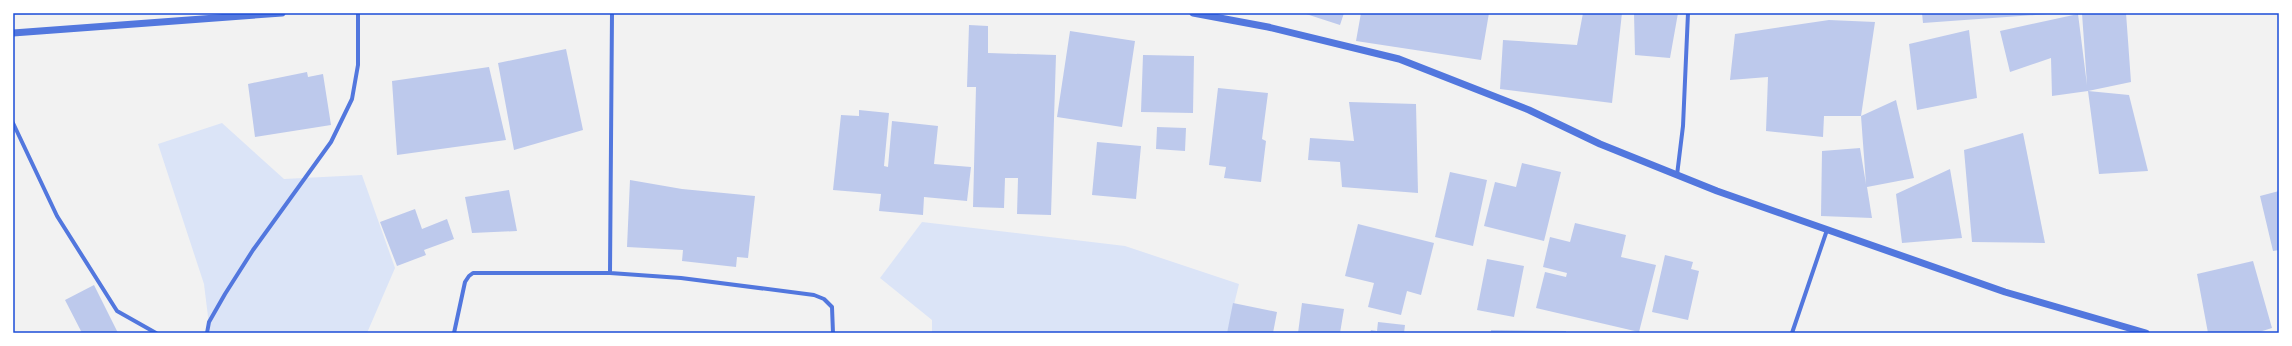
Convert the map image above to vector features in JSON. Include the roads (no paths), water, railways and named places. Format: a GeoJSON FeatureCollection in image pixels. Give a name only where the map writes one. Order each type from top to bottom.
{"type":"FeatureCollection","features":[{"type":"Feature","properties":{"kind":"street"},"geometry":{"type":"LineString","coordinates":[[13,33],[282,13]]}},
{"type":"Feature","properties":{"kind":"street"},"geometry":{"type":"LineString","coordinates":[[207,333],[209,322],[225,294],[253,250],[331,142],[352,99],[358,66],[358,13]]}},
{"type":"Feature","properties":{"kind":"street"},"geometry":{"type":"LineString","coordinates":[[610,273],[612,13]]}},
{"type":"Feature","properties":{"kind":"street"},"geometry":{"type":"LineString","coordinates":[[1194,13],[1268,27],[1399,60],[1529,110],[1600,144],[1677,175],[1827,230],[2005,292],[2146,333]]}},
{"type":"Feature","properties":{"kind":"street"},"geometry":{"type":"LineString","coordinates":[[1677,175],[1683,126],[1688,13]]}},
{"type":"Feature","properties":{"kind":"street"},"geometry":{"type":"LineString","coordinates":[[13,123],[57,216],[117,311],[156,333]]}},
{"type":"Feature","properties":{"kind":"street"},"geometry":{"type":"LineString","coordinates":[[1792,333],[1827,230]]}},
{"type":"Feature","properties":{"kind":"street"},"geometry":{"type":"LineString","coordinates":[[454,333],[465,282],[473,273],[610,273],[681,278],[814,295],[824,300],[832,307],[833,333]]}}]}
